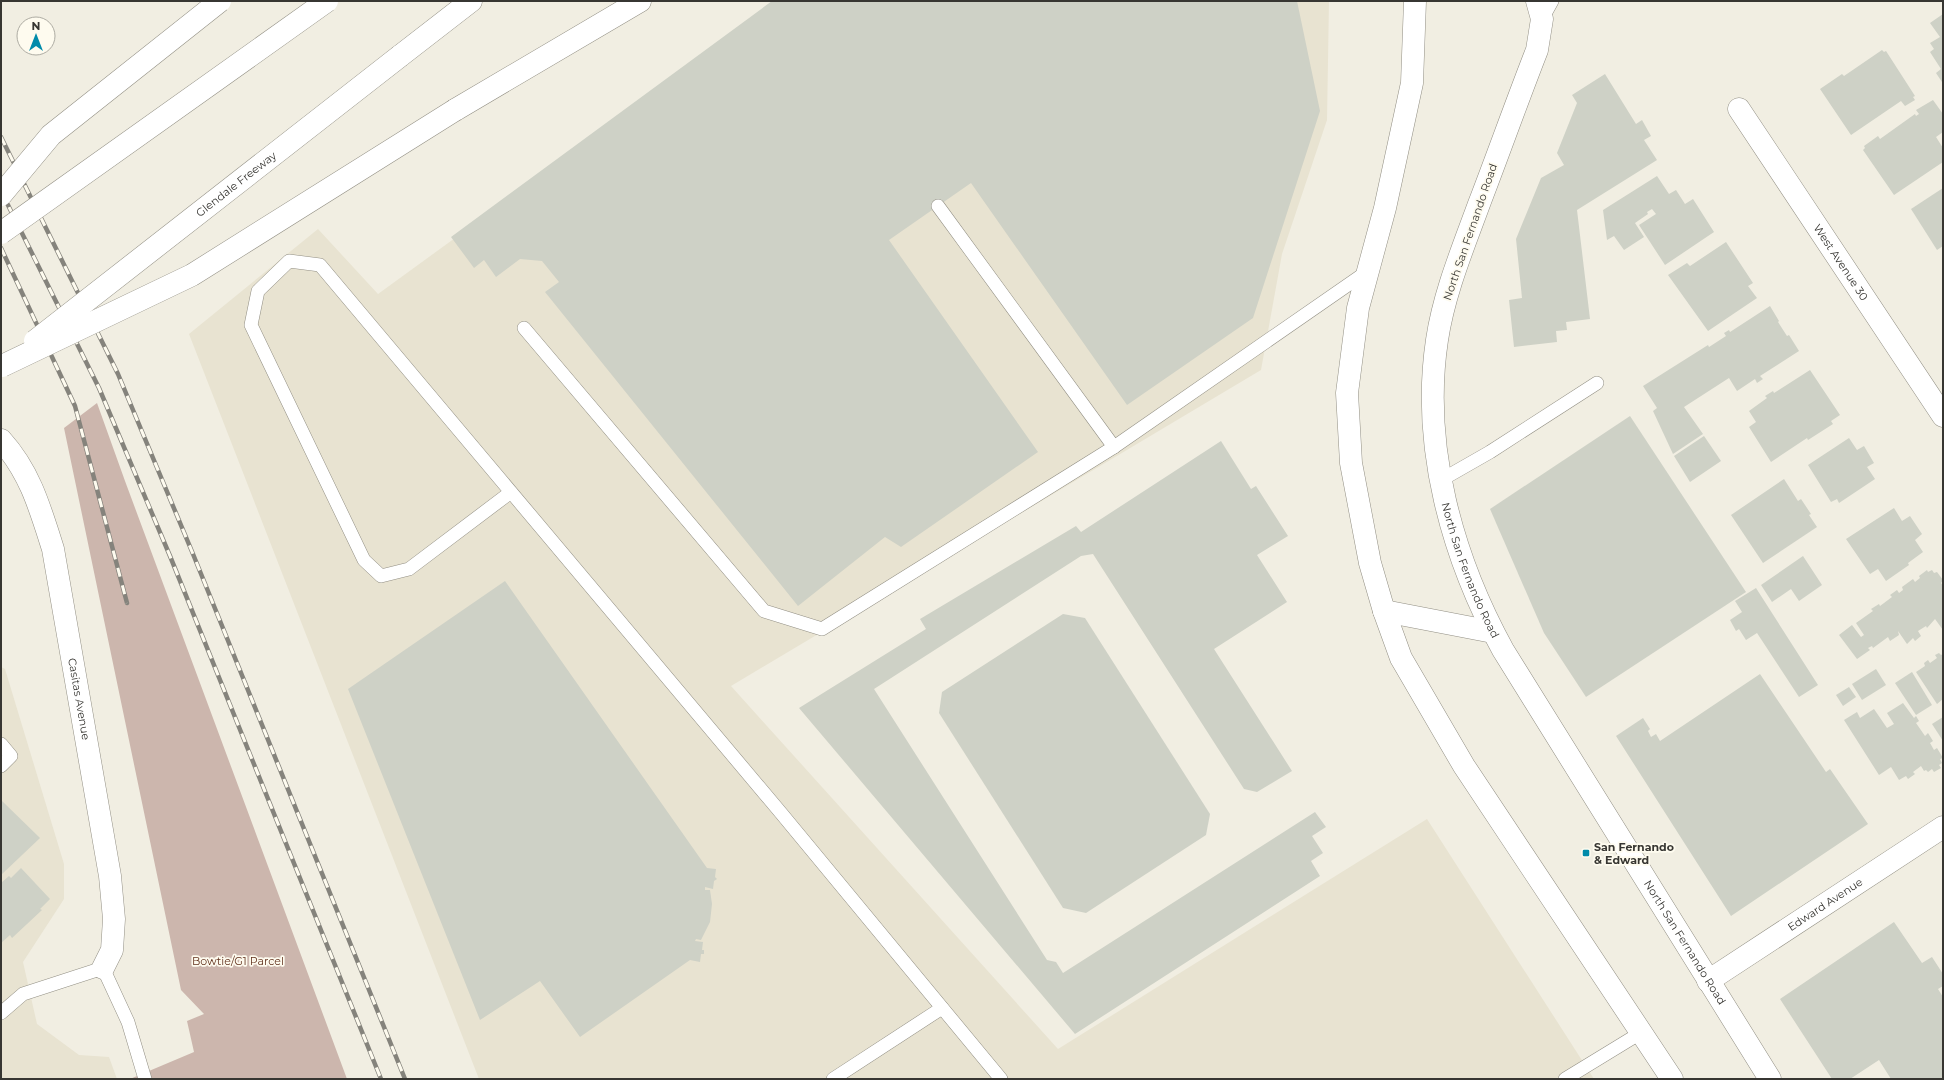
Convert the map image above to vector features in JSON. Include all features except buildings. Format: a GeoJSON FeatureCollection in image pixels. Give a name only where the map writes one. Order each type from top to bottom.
{"type":"FeatureCollection","features":[{"type":"Feature","properties":{"kind":"main road"},"geometry":{"type":"LineString","coordinates":[[1,195],[51,136],[220,1]]}},
{"type":"Feature","properties":{"kind":"main road"},"geometry":{"type":"LineString","coordinates":[[1,233],[327,1]]}},
{"type":"Feature","properties":{"kind":"main road","name":"Glendale Freeway"},"geometry":{"type":"LineString","coordinates":[[2,366],[471,1]]}},
{"type":"Feature","properties":{"kind":"main road"},"geometry":{"type":"LineString","coordinates":[[2,366],[192,275],[455,110],[640,1]]}},
{"type":"Feature","properties":{"kind":"main road"},"geometry":{"type":"LineString","coordinates":[[1415,1],[1412,83],[1385,208],[1358,308],[1347,393],[1351,463],[1370,563],[1384,611],[1401,658],[1464,766],[1672,1079]]}},
{"type":"Feature","properties":{"kind":"main road","name":"North San Fernando Road"},"geometry":{"type":"LineString","coordinates":[[1544,7],[1537,50],[1454,272],[1444,306],[1437,340],[1434,377],[1434,413],[1441,480],[1453,531],[1469,580],[1493,632],[1770,1079]]}},
{"type":"Feature","properties":{"kind":"main road","name":"West Avenue 30"},"geometry":{"type":"LineString","coordinates":[[1739,109],[1943,416]]}},
{"type":"Feature","properties":{"kind":"main road","name":"Casitas Avenue"},"geometry":{"type":"LineString","coordinates":[[1,440],[26,473],[39,503],[53,548],[110,876],[114,919],[112,950],[103,968]]}},
{"type":"Feature","properties":{"kind":"main road"},"geometry":{"type":"LineString","coordinates":[[1384,611],[1493,632]]}},
{"type":"Feature","properties":{"kind":"main road","name":"Edward Avenue"},"geometry":{"type":"LineString","coordinates":[[1708,981],[1943,827]]}},
{"type":"Feature","properties":{"kind":"lane"},"geometry":{"type":"LineString","coordinates":[[938,206],[1114,447]]}},
{"type":"Feature","properties":{"kind":"lane"},"geometry":{"type":"LineString","coordinates":[[511,492],[409,569],[381,576],[364,560],[251,325],[258,291],[289,261],[320,265],[511,492],[1001,1079]]}},
{"type":"Feature","properties":{"kind":"lane"},"geometry":{"type":"LineString","coordinates":[[524,328],[764,611],[822,629],[1114,447],[1368,271]]}},
{"type":"Feature","properties":{"kind":"lane"},"geometry":{"type":"LineString","coordinates":[[1441,480],[1490,452],[1597,383]]}},
{"type":"Feature","properties":{"kind":"lane"},"geometry":{"type":"LineString","coordinates":[[1,744],[11,756],[1,766]]}},
{"type":"Feature","properties":{"kind":"lane"},"geometry":{"type":"LineString","coordinates":[[1,1013],[23,994],[103,968],[128,1022],[145,1079]]}},
{"type":"Feature","properties":{"kind":"lane"},"geometry":{"type":"LineString","coordinates":[[833,1079],[942,1008]]}},
{"type":"Feature","properties":{"kind":"lane"},"geometry":{"type":"LineString","coordinates":[[1565,1079],[1642,1032]]}},
{"type":"Feature","properties":{"kind":"shaded area"},"geometry":{"type":"Polygon","coordinates":[[[781,1],[1329,1],[1327,120],[1282,254],[1261,370],[731,686],[1058,1049],[1427,819],[1594,1079],[479,1079],[189,334],[318,229],[378,294],[781,1]]]}},
{"type":"Feature","properties":{"kind":"shaded area"},"geometry":{"type":"Polygon","coordinates":[[[1,667],[5,669],[64,864],[64,899],[23,962],[37,1024],[79,1055],[109,1057],[117,1079],[1,1079],[1,667]]]}},
{"type":"Feature","properties":{"kind":"green space","name":"Bowtie/G1 Parcel"},"geometry":{"type":"Polygon","coordinates":[[[97,403],[347,1079],[130,1079],[194,1052],[187,1021],[204,1014],[181,990],[64,428],[97,403]]]}},
{"type":"Feature","properties":{"kind":"railway"},"geometry":{"type":"LineString","coordinates":[[1,137],[118,374],[193,554],[405,1079]]}},
{"type":"Feature","properties":{"kind":"railway"},"geometry":{"type":"LineString","coordinates":[[1,191],[99,388],[170,556],[381,1079]]}},
{"type":"Feature","properties":{"kind":"railway"},"geometry":{"type":"LineString","coordinates":[[1,248],[75,406],[127,603]]}},
{"type":"Feature","properties":{"kind":"place","name":"San Fernando & Edward"},"geometry":{"type":"Point","coordinates":[1586,853]}}]}
